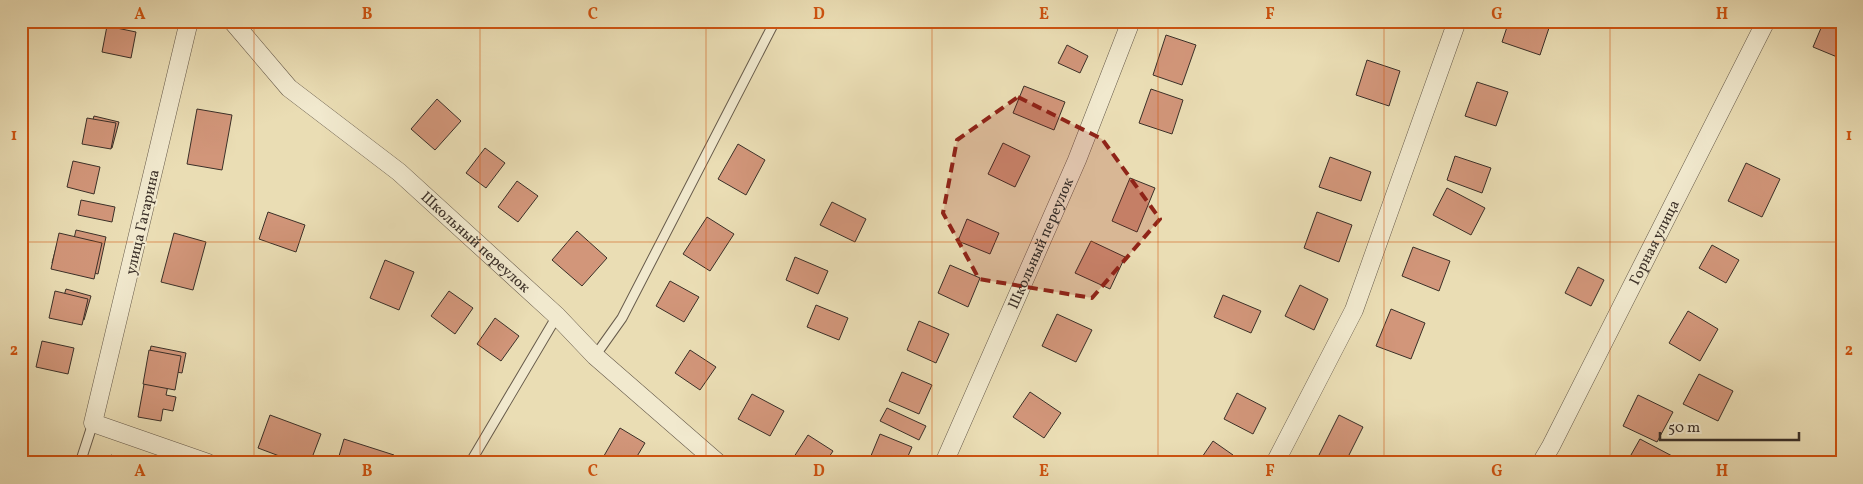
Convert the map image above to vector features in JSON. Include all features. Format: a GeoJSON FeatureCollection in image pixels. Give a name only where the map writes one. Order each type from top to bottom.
{"type":"FeatureCollection","features":[{"type":"Feature","properties":{"kind":"street","name":"улица Гагарина"},"geometry":{"type":"LineString","coordinates":[[93,423],[189,21]]}},
{"type":"Feature","properties":{"kind":"street","name":"Школьный переулок"},"geometry":{"type":"LineString","coordinates":[[232,21],[289,88],[399,172],[557,316],[595,356],[718,463]]}},
{"type":"Feature","properties":{"kind":"street","name":"Школьный переулок"},"geometry":{"type":"LineString","coordinates":[[944,463],[1076,160],[1131,21]]}},
{"type":"Feature","properties":{"kind":"street"},"geometry":{"type":"LineString","coordinates":[[1275,463],[1354,310],[1457,21]]}},
{"type":"Feature","properties":{"kind":"street","name":"Горная улица"},"geometry":{"type":"LineString","coordinates":[[1541,463],[1556,437],[1766,21]]}},
{"type":"Feature","properties":{"kind":"street"},"geometry":{"type":"LineString","coordinates":[[93,423],[208,463]]}},
{"type":"Feature","properties":{"kind":"lane"},"geometry":{"type":"LineString","coordinates":[[595,356],[622,318],[776,21]]}},
{"type":"Feature","properties":{"kind":"lane"},"geometry":{"type":"LineString","coordinates":[[470,463],[557,316]]}},
{"type":"Feature","properties":{"kind":"lane"},"geometry":{"type":"LineString","coordinates":[[80,463],[93,423]]}},
{"type":"Feature","properties":{"kind":"lane"},"geometry":{"type":"LineString","coordinates":[[84,463],[93,423]]}},
{"type":"Feature","properties":{"kind":"highlighted area"},"geometry":{"type":"Polygon","coordinates":[[[1018,97],[1102,139],[1160,219],[1092,298],[979,279],[943,213],[957,140],[1018,97]]]}},
{"type":"Feature","properties":{"kind":"building"},"geometry":{"type":"Polygon","coordinates":[[[1509,21],[1551,22],[1540,55],[1502,42],[1509,21]]]}},
{"type":"Feature","properties":{"kind":"building"},"geometry":{"type":"Polygon","coordinates":[[[1824,21],[1842,21],[1842,59],[1813,47],[1824,21]]]}},
{"type":"Feature","properties":{"kind":"building"},"geometry":{"type":"Polygon","coordinates":[[[107,26],[136,32],[131,58],[102,52],[107,26]]]}},
{"type":"Feature","properties":{"kind":"building"},"geometry":{"type":"Polygon","coordinates":[[[1166,35],[1196,45],[1182,85],[1153,75],[1166,35]]]}},
{"type":"Feature","properties":{"kind":"building"},"geometry":{"type":"Polygon","coordinates":[[[1067,45],[1088,56],[1080,73],[1058,63],[1067,45]]]}},
{"type":"Feature","properties":{"kind":"building"},"geometry":{"type":"Polygon","coordinates":[[[1367,60],[1400,71],[1389,106],[1356,95],[1367,60]]]}},
{"type":"Feature","properties":{"kind":"building"},"geometry":{"type":"Polygon","coordinates":[[[1477,82],[1508,92],[1496,126],[1465,116],[1477,82]]]}},
{"type":"Feature","properties":{"kind":"building"},"geometry":{"type":"Polygon","coordinates":[[[1024,86],[1065,102],[1054,130],[1013,113],[1024,86]]]}},
{"type":"Feature","properties":{"kind":"building"},"geometry":{"type":"Polygon","coordinates":[[[1151,89],[1183,100],[1172,134],[1139,123],[1151,89]]]}},
{"type":"Feature","properties":{"kind":"building"},"geometry":{"type":"Polygon","coordinates":[[[437,99],[461,121],[435,150],[411,129],[437,99]]]}},
{"type":"Feature","properties":{"kind":"building"},"geometry":{"type":"Polygon","coordinates":[[[197,109],[232,115],[222,170],[187,164],[197,109]]]}},
{"type":"Feature","properties":{"kind":"building"},"geometry":{"type":"Polygon","coordinates":[[[94,116],[119,122],[112,148],[87,141],[94,116]]]}},
{"type":"Feature","properties":{"kind":"building"},"geometry":{"type":"Polygon","coordinates":[[[87,118],[116,123],[111,149],[82,144],[87,118]]]}},
{"type":"Feature","properties":{"kind":"building"},"geometry":{"type":"Polygon","coordinates":[[[1003,143],[1030,156],[1015,187],[988,174],[1003,143]]]}},
{"type":"Feature","properties":{"kind":"building"},"geometry":{"type":"Polygon","coordinates":[[[738,144],[765,160],[746,195],[718,179],[738,144]]]}},
{"type":"Feature","properties":{"kind":"building"},"geometry":{"type":"Polygon","coordinates":[[[485,148],[505,163],[486,188],[466,173],[485,148]]]}},
{"type":"Feature","properties":{"kind":"building"},"geometry":{"type":"Polygon","coordinates":[[[1455,156],[1491,168],[1482,193],[1447,180],[1455,156]]]}},
{"type":"Feature","properties":{"kind":"building"},"geometry":{"type":"Polygon","coordinates":[[[1330,157],[1371,172],[1361,201],[1319,187],[1330,157]]]}},
{"type":"Feature","properties":{"kind":"building"},"geometry":{"type":"Polygon","coordinates":[[[73,161],[100,167],[94,194],[67,187],[73,161]]]}},
{"type":"Feature","properties":{"kind":"building"},"geometry":{"type":"Polygon","coordinates":[[[1746,163],[1780,179],[1762,217],[1728,201],[1746,163]]]}},
{"type":"Feature","properties":{"kind":"building"},"geometry":{"type":"Polygon","coordinates":[[[1130,178],[1155,188],[1137,232],[1112,221],[1130,178]]]}},
{"type":"Feature","properties":{"kind":"building"},"geometry":{"type":"Polygon","coordinates":[[[517,181],[538,196],[518,222],[498,207],[517,181]]]}},
{"type":"Feature","properties":{"kind":"building"},"geometry":{"type":"Polygon","coordinates":[[[1447,188],[1485,208],[1471,235],[1433,215],[1447,188]]]}},
{"type":"Feature","properties":{"kind":"building"},"geometry":{"type":"Polygon","coordinates":[[[81,200],[115,207],[112,222],[78,215],[81,200]]]}},
{"type":"Feature","properties":{"kind":"building"},"geometry":{"type":"Polygon","coordinates":[[[832,202],[866,219],[855,242],[820,225],[832,202]]]}},
{"type":"Feature","properties":{"kind":"building"},"geometry":{"type":"Polygon","coordinates":[[[268,212],[305,225],[296,252],[259,239],[268,212]]]}},
{"type":"Feature","properties":{"kind":"building"},"geometry":{"type":"Polygon","coordinates":[[[1317,212],[1352,225],[1339,262],[1304,248],[1317,212]]]}},
{"type":"Feature","properties":{"kind":"building"},"geometry":{"type":"Polygon","coordinates":[[[707,217],[734,234],[710,271],[683,254],[707,217]]]}},
{"type":"Feature","properties":{"kind":"building"},"geometry":{"type":"Polygon","coordinates":[[[967,219],[999,233],[990,254],[958,241],[967,219]]]}},
{"type":"Feature","properties":{"kind":"building"},"geometry":{"type":"Polygon","coordinates":[[[76,230],[106,237],[98,274],[52,263],[57,244],[72,247],[76,230]]]}},
{"type":"Feature","properties":{"kind":"building"},"geometry":{"type":"Polygon","coordinates":[[[577,231],[607,258],[582,286],[552,260],[577,231]]]}},
{"type":"Feature","properties":{"kind":"building"},"geometry":{"type":"Polygon","coordinates":[[[59,233],[102,243],[94,279],[51,269],[59,233]]]}},
{"type":"Feature","properties":{"kind":"building"},"geometry":{"type":"Polygon","coordinates":[[[174,233],[206,242],[193,290],[161,282],[174,233]]]}},
{"type":"Feature","properties":{"kind":"building"},"geometry":{"type":"Polygon","coordinates":[[[1091,241],[1125,257],[1110,289],[1075,273],[1091,241]]]}},
{"type":"Feature","properties":{"kind":"building"},"geometry":{"type":"Polygon","coordinates":[[[1712,245],[1739,260],[1726,283],[1699,268],[1712,245]]]}},
{"type":"Feature","properties":{"kind":"building"},"geometry":{"type":"Polygon","coordinates":[[[1413,247],[1450,261],[1439,291],[1402,276],[1413,247]]]}},
{"type":"Feature","properties":{"kind":"building"},"geometry":{"type":"Polygon","coordinates":[[[795,257],[828,271],[818,294],[786,280],[795,257]]]}},
{"type":"Feature","properties":{"kind":"building"},"geometry":{"type":"Polygon","coordinates":[[[385,260],[414,272],[399,310],[370,298],[385,260]]]}},
{"type":"Feature","properties":{"kind":"building"},"geometry":{"type":"Polygon","coordinates":[[[950,265],[980,278],[968,307],[938,293],[950,265]]]}},
{"type":"Feature","properties":{"kind":"building"},"geometry":{"type":"Polygon","coordinates":[[[1578,267],[1604,280],[1591,306],[1565,293],[1578,267]]]}},
{"type":"Feature","properties":{"kind":"building"},"geometry":{"type":"Polygon","coordinates":[[[670,281],[699,297],[684,322],[656,306],[670,281]]]}},
{"type":"Feature","properties":{"kind":"building"},"geometry":{"type":"Polygon","coordinates":[[[1300,285],[1328,299],[1314,330],[1285,316],[1300,285]]]}},
{"type":"Feature","properties":{"kind":"building"},"geometry":{"type":"Polygon","coordinates":[[[66,289],[91,296],[84,320],[59,312],[66,289]]]}},
{"type":"Feature","properties":{"kind":"building"},"geometry":{"type":"Polygon","coordinates":[[[55,291],[88,299],[82,325],[49,318],[55,291]]]}},
{"type":"Feature","properties":{"kind":"building"},"geometry":{"type":"Polygon","coordinates":[[[449,291],[473,308],[455,334],[431,316],[449,291]]]}},
{"type":"Feature","properties":{"kind":"building"},"geometry":{"type":"Polygon","coordinates":[[[1223,295],[1261,311],[1251,333],[1214,317],[1223,295]]]}},
{"type":"Feature","properties":{"kind":"building"},"geometry":{"type":"Polygon","coordinates":[[[816,305],[848,318],[839,340],[807,327],[816,305]]]}},
{"type":"Feature","properties":{"kind":"building"},"geometry":{"type":"Polygon","coordinates":[[[1391,309],[1425,323],[1411,359],[1376,346],[1391,309]]]}},
{"type":"Feature","properties":{"kind":"building"},"geometry":{"type":"Polygon","coordinates":[[[1688,311],[1718,329],[1700,361],[1669,343],[1688,311]]]}},
{"type":"Feature","properties":{"kind":"building"},"geometry":{"type":"Polygon","coordinates":[[[1057,314],[1092,330],[1076,362],[1042,346],[1057,314]]]}},
{"type":"Feature","properties":{"kind":"building"},"geometry":{"type":"Polygon","coordinates":[[[495,318],[519,336],[501,361],[477,344],[495,318]]]}},
{"type":"Feature","properties":{"kind":"building"},"geometry":{"type":"Polygon","coordinates":[[[919,321],[949,334],[936,363],[907,350],[919,321]]]}},
{"type":"Feature","properties":{"kind":"building"},"geometry":{"type":"Polygon","coordinates":[[[42,341],[74,348],[68,374],[36,367],[42,341]]]}},
{"type":"Feature","properties":{"kind":"building"},"geometry":{"type":"Polygon","coordinates":[[[151,346],[186,353],[182,373],[171,371],[166,395],[176,397],[173,411],[163,409],[161,421],[138,417],[151,346]]]}},
{"type":"Feature","properties":{"kind":"building"},"geometry":{"type":"Polygon","coordinates":[[[149,350],[181,356],[175,390],[143,384],[149,350]]]}},
{"type":"Feature","properties":{"kind":"building"},"geometry":{"type":"Polygon","coordinates":[[[690,350],[716,367],[700,390],[675,373],[690,350]]]}},
{"type":"Feature","properties":{"kind":"building"},"geometry":{"type":"Polygon","coordinates":[[[902,372],[932,385],[919,414],[889,401],[902,372]]]}},
{"type":"Feature","properties":{"kind":"building"},"geometry":{"type":"Polygon","coordinates":[[[1699,374],[1733,391],[1718,421],[1683,404],[1699,374]]]}},
{"type":"Feature","properties":{"kind":"building"},"geometry":{"type":"Polygon","coordinates":[[[1030,392],[1061,413],[1044,438],[1013,417],[1030,392]]]}},
{"type":"Feature","properties":{"kind":"building"},"geometry":{"type":"Polygon","coordinates":[[[1237,393],[1266,408],[1253,434],[1224,419],[1237,393]]]}},
{"type":"Feature","properties":{"kind":"building"},"geometry":{"type":"Polygon","coordinates":[[[752,394],[784,411],[770,436],[738,419],[752,394]]]}},
{"type":"Feature","properties":{"kind":"building"},"geometry":{"type":"Polygon","coordinates":[[[1638,395],[1673,412],[1657,442],[1623,426],[1638,395]]]}},
{"type":"Feature","properties":{"kind":"building"},"geometry":{"type":"Polygon","coordinates":[[[887,408],[926,426],[919,440],[880,421],[887,408]]]}},
{"type":"Feature","properties":{"kind":"building"},"geometry":{"type":"Polygon","coordinates":[[[270,415],[321,434],[310,463],[298,463],[258,448],[270,415]]]}},
{"type":"Feature","properties":{"kind":"building"},"geometry":{"type":"Polygon","coordinates":[[[1339,415],[1363,427],[1345,463],[1315,463],[1339,415]]]}},
{"type":"Feature","properties":{"kind":"building"},"geometry":{"type":"Polygon","coordinates":[[[620,428],[645,443],[633,463],[604,463],[601,461],[620,428]]]}},
{"type":"Feature","properties":{"kind":"building"},"geometry":{"type":"Polygon","coordinates":[[[880,434],[912,447],[905,463],[868,463],[880,434]]]}},
{"type":"Feature","properties":{"kind":"building"},"geometry":{"type":"Polygon","coordinates":[[[808,435],[833,451],[825,463],[790,463],[808,435]]]}},
{"type":"Feature","properties":{"kind":"building"},"geometry":{"type":"Polygon","coordinates":[[[344,439],[394,455],[391,463],[337,463],[344,439]]]}},
{"type":"Feature","properties":{"kind":"building"},"geometry":{"type":"Polygon","coordinates":[[[1640,439],[1674,457],[1671,463],[1627,462],[1640,439]]]}},
{"type":"Feature","properties":{"kind":"building"},"geometry":{"type":"Polygon","coordinates":[[[1213,441],[1233,455],[1227,463],[1198,463],[1213,441]]]}},
{"type":"Feature","properties":{"kind":"building"},"geometry":{"type":"Polygon","coordinates":[[[111,455],[129,462],[129,463],[109,463],[111,455]]]}}]}
